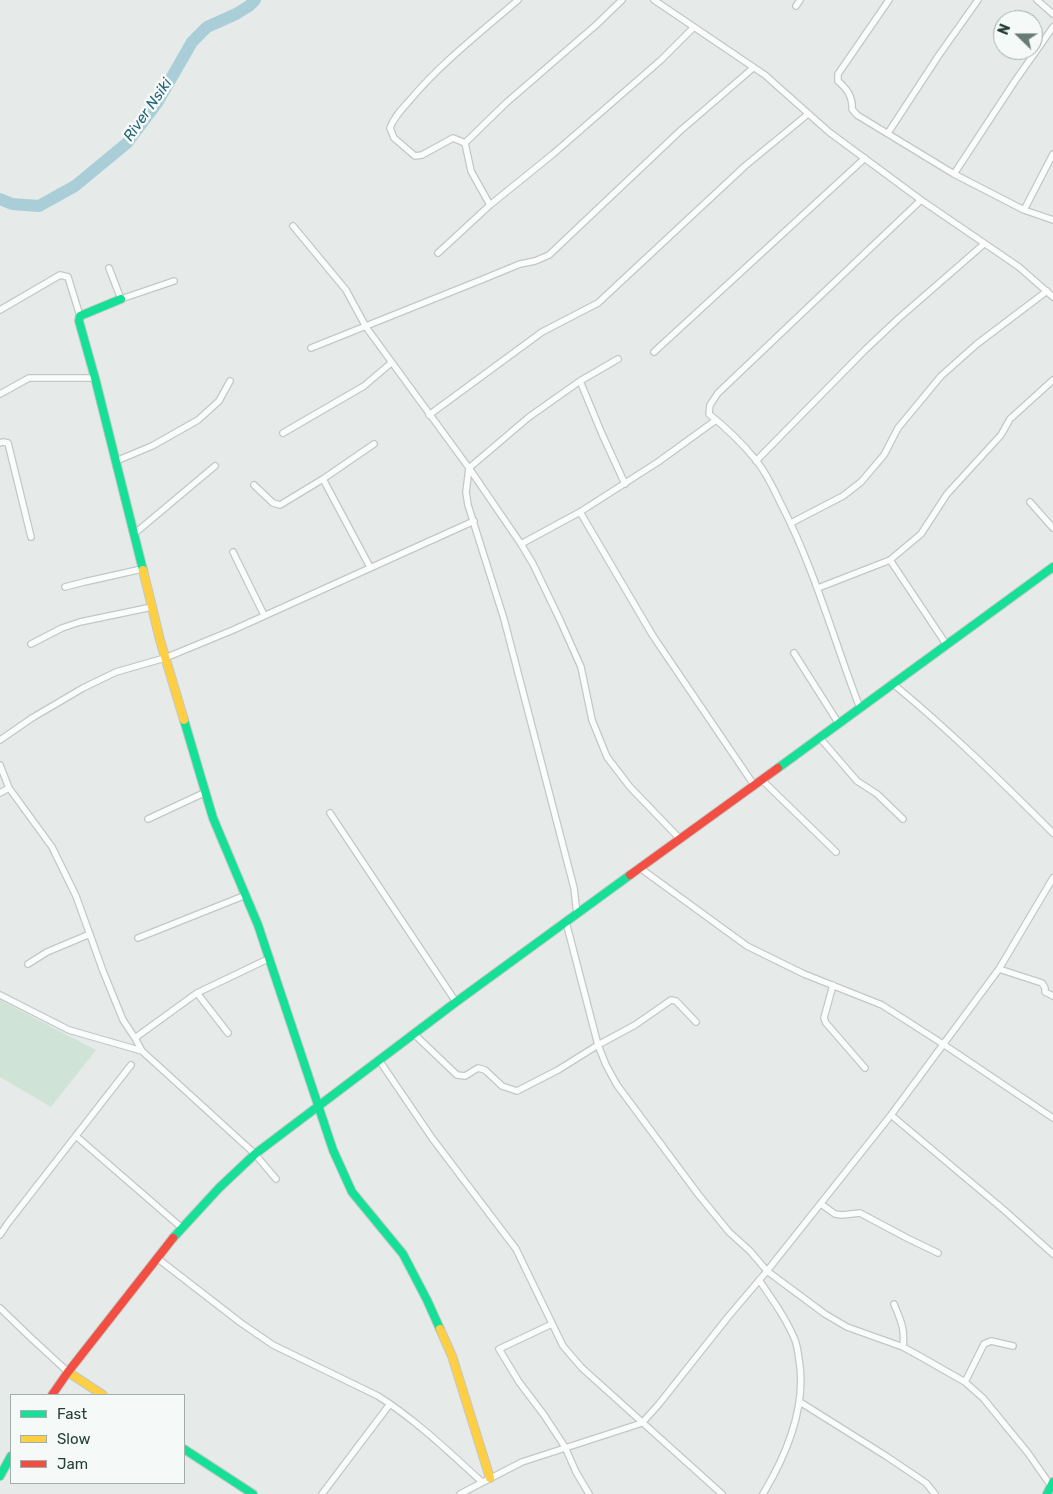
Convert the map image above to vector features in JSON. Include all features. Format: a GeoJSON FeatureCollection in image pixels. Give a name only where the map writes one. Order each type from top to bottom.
{"type":"FeatureCollection","features":[{"type":"Feature","properties":{"kind":"street"},"geometry":{"type":"LineString","coordinates":[[465,143],[453,138],[422,155],[415,156],[394,138],[390,128],[398,114],[426,81],[518,0]]}},
{"type":"Feature","properties":{"kind":"street"},"geometry":{"type":"LineString","coordinates":[[465,143],[622,0]]}},
{"type":"Feature","properties":{"kind":"street"},"geometry":{"type":"LineString","coordinates":[[654,0],[765,75],[808,114],[921,200],[1019,267],[1053,298]]}},
{"type":"Feature","properties":{"kind":"street"},"geometry":{"type":"LineString","coordinates":[[796,6],[800,0]]}},
{"type":"Feature","properties":{"kind":"street"},"geometry":{"type":"LineString","coordinates":[[889,0],[838,74],[838,81],[846,88],[853,101],[852,109],[857,115],[954,174],[1024,210],[1053,220]]}},
{"type":"Feature","properties":{"kind":"street"},"geometry":{"type":"LineString","coordinates":[[888,134],[939,54],[978,0]]}},
{"type":"Feature","properties":{"kind":"street"},"geometry":{"type":"LineString","coordinates":[[1037,0],[1053,14]]}},
{"type":"Feature","properties":{"kind":"street"},"geometry":{"type":"LineString","coordinates":[[438,253],[490,205],[553,154],[642,77],[694,27]]}},
{"type":"Feature","properties":{"kind":"street"},"geometry":{"type":"LineString","coordinates":[[954,174],[1053,27]]}},
{"type":"Feature","properties":{"kind":"street"},"geometry":{"type":"LineString","coordinates":[[311,348],[520,264],[536,261],[549,255],[680,131],[753,68]]}},
{"type":"Feature","properties":{"kind":"street"},"geometry":{"type":"LineString","coordinates":[[429,415],[542,332],[598,303],[745,166],[808,114]]}},
{"type":"Feature","properties":{"kind":"street"},"geometry":{"type":"LineString","coordinates":[[465,143],[471,171],[490,205]]}},
{"type":"Feature","properties":{"kind":"street"},"geometry":{"type":"LineString","coordinates":[[1024,210],[1053,154]]}},
{"type":"Feature","properties":{"kind":"street"},"geometry":{"type":"LineString","coordinates":[[654,352],[865,158]]}},
{"type":"Feature","properties":{"kind":"street"},"geometry":{"type":"LineString","coordinates":[[860,708],[827,619],[818,588],[791,523],[756,460],[709,414],[710,405],[718,393],[921,200]]}},
{"type":"Feature","properties":{"kind":"street"},"geometry":{"type":"LineString","coordinates":[[293,226],[346,290],[366,327],[469,468],[521,544],[533,564],[581,668],[592,720],[607,757],[630,787],[680,839]]}},
{"type":"Feature","properties":{"kind":"street"},"geometry":{"type":"LineString","coordinates":[[756,460],[864,350],[984,244]]}},
{"type":"Feature","properties":{"kind":"street"},"geometry":{"type":"LineString","coordinates":[[109,268],[121,299]]}},
{"type":"Feature","properties":{"kind":"street"},"geometry":{"type":"LineString","coordinates":[[0,310],[60,274],[68,277],[80,316],[79,321],[165,658],[213,818],[270,958],[333,1150],[352,1192],[404,1254],[427,1300],[452,1356],[490,1478]]}},
{"type":"Feature","properties":{"kind":"street"},"geometry":{"type":"LineString","coordinates":[[80,316],[121,299],[174,281]]}},
{"type":"Feature","properties":{"kind":"street"},"geometry":{"type":"LineString","coordinates":[[791,523],[843,496],[861,482],[884,454],[898,428],[941,376],[977,344],[1047,291]]}},
{"type":"Feature","properties":{"kind":"street"},"geometry":{"type":"LineString","coordinates":[[577,914],[574,888],[504,619],[466,492],[469,468],[528,416],[580,381],[618,359]]}},
{"type":"Feature","properties":{"kind":"street"},"geometry":{"type":"LineString","coordinates":[[283,432],[364,386],[391,363]]}},
{"type":"Feature","properties":{"kind":"street"},"geometry":{"type":"LineString","coordinates":[[0,394],[29,378],[95,378]]}},
{"type":"Feature","properties":{"kind":"street"},"geometry":{"type":"LineString","coordinates":[[818,588],[890,560],[921,534],[947,494],[1001,435],[1010,419],[1053,380]]}},
{"type":"Feature","properties":{"kind":"street"},"geometry":{"type":"LineString","coordinates":[[116,461],[152,446],[198,420],[219,401],[230,381]]}},
{"type":"Feature","properties":{"kind":"street"},"geometry":{"type":"LineString","coordinates":[[580,381],[625,484]]}},
{"type":"Feature","properties":{"kind":"street"},"geometry":{"type":"LineString","coordinates":[[521,544],[580,512],[625,484],[716,420]]}},
{"type":"Feature","properties":{"kind":"street"},"geometry":{"type":"LineString","coordinates":[[0,443],[8,443],[31,537]]}},
{"type":"Feature","properties":{"kind":"street"},"geometry":{"type":"LineString","coordinates":[[254,485],[273,503],[280,505],[323,479],[374,444]]}},
{"type":"Feature","properties":{"kind":"street"},"geometry":{"type":"LineString","coordinates":[[134,534],[215,466]]}},
{"type":"Feature","properties":{"kind":"street"},"geometry":{"type":"LineString","coordinates":[[323,479],[370,567]]}},
{"type":"Feature","properties":{"kind":"street"},"geometry":{"type":"LineString","coordinates":[[1030,502],[1053,528]]}},
{"type":"Feature","properties":{"kind":"street"},"geometry":{"type":"LineString","coordinates":[[580,512],[653,636],[754,785]]}},
{"type":"Feature","properties":{"kind":"street"},"geometry":{"type":"LineString","coordinates":[[0,740],[82,688],[116,672],[165,658],[474,521]]}},
{"type":"Feature","properties":{"kind":"street"},"geometry":{"type":"LineString","coordinates":[[233,552],[264,615]]}},
{"type":"Feature","properties":{"kind":"street"},"geometry":{"type":"LineString","coordinates":[[890,560],[946,644]]}},
{"type":"Feature","properties":{"kind":"street"},"geometry":{"type":"LineString","coordinates":[[53,1394],[182,1228],[219,1188],[255,1154],[456,1002],[1053,567]]}},
{"type":"Feature","properties":{"kind":"street"},"geometry":{"type":"LineString","coordinates":[[65,587],[142,569]]}},
{"type":"Feature","properties":{"kind":"street"},"geometry":{"type":"LineString","coordinates":[[31,644],[62,628],[80,622],[152,607]]}},
{"type":"Feature","properties":{"kind":"street"},"geometry":{"type":"LineString","coordinates":[[794,653],[839,724]]}},
{"type":"Feature","properties":{"kind":"street"},"geometry":{"type":"LineString","coordinates":[[892,684],[934,718],[994,773],[1053,834]]}},
{"type":"Feature","properties":{"kind":"street"},"geometry":{"type":"LineString","coordinates":[[820,738],[857,781],[877,794],[902,820]]}},
{"type":"Feature","properties":{"kind":"street"},"geometry":{"type":"LineString","coordinates":[[0,765],[10,788],[52,847],[76,896],[123,1020],[136,1038],[142,1051],[255,1154],[276,1179]]}},
{"type":"Feature","properties":{"kind":"street"},"geometry":{"type":"LineString","coordinates":[[762,780],[836,852]]}},
{"type":"Feature","properties":{"kind":"street"},"geometry":{"type":"LineString","coordinates":[[0,793],[10,788]]}},
{"type":"Feature","properties":{"kind":"street"},"geometry":{"type":"LineString","coordinates":[[148,818],[206,792]]}},
{"type":"Feature","properties":{"kind":"street"},"geometry":{"type":"LineString","coordinates":[[330,813],[456,1002]]}},
{"type":"Feature","properties":{"kind":"street"},"geometry":{"type":"LineString","coordinates":[[640,868],[747,946],[774,960],[882,1005],[1053,1118]]}},
{"type":"Feature","properties":{"kind":"street"},"geometry":{"type":"LineString","coordinates":[[460,1494],[522,1462],[642,1423],[767,1271],[891,1115],[998,969],[1053,878]]}},
{"type":"Feature","properties":{"kind":"street"},"geometry":{"type":"LineString","coordinates":[[138,938],[246,896]]}},
{"type":"Feature","properties":{"kind":"street"},"geometry":{"type":"LineString","coordinates":[[566,922],[598,1045],[606,1065],[617,1085],[729,1232],[750,1251],[767,1271],[826,1314],[847,1327],[923,1358],[965,1382],[984,1398],[1052,1484],[1047,1494]]}},
{"type":"Feature","properties":{"kind":"street"},"geometry":{"type":"LineString","coordinates":[[28,964],[47,952],[90,934]]}},
{"type":"Feature","properties":{"kind":"street"},"geometry":{"type":"LineString","coordinates":[[136,1038],[197,993],[270,958]]}},
{"type":"Feature","properties":{"kind":"street"},"geometry":{"type":"LineString","coordinates":[[998,969],[1042,983],[1045,992],[1053,996]]}},
{"type":"Feature","properties":{"kind":"street"},"geometry":{"type":"LineString","coordinates":[[833,985],[824,1018],[826,1023],[865,1068]]}},
{"type":"Feature","properties":{"kind":"street"},"geometry":{"type":"LineString","coordinates":[[197,993],[228,1033]]}},
{"type":"Feature","properties":{"kind":"street"},"geometry":{"type":"LineString","coordinates":[[0,994],[69,1030],[142,1051]]}},
{"type":"Feature","properties":{"kind":"street"},"geometry":{"type":"LineString","coordinates":[[414,1034],[457,1074],[465,1076],[478,1068],[485,1070],[502,1086],[517,1092],[635,1025],[671,1000],[676,1001],[696,1022]]}},
{"type":"Feature","properties":{"kind":"street"},"geometry":{"type":"LineString","coordinates":[[379,1060],[437,1145],[516,1249],[563,1346],[582,1368],[722,1494]]}},
{"type":"Feature","properties":{"kind":"street"},"geometry":{"type":"LineString","coordinates":[[0,1235],[131,1065]]}},
{"type":"Feature","properties":{"kind":"street"},"geometry":{"type":"LineString","coordinates":[[891,1115],[1053,1254]]}},
{"type":"Feature","properties":{"kind":"street"},"geometry":{"type":"LineString","coordinates":[[76,1136],[182,1228]]}},
{"type":"Feature","properties":{"kind":"street"},"geometry":{"type":"LineString","coordinates":[[820,1204],[835,1214],[860,1213],[938,1253]]}},
{"type":"Feature","properties":{"kind":"street"},"geometry":{"type":"LineString","coordinates":[[157,1258],[241,1323],[273,1345],[378,1396],[390,1404],[443,1446],[482,1482]]}},
{"type":"Feature","properties":{"kind":"street"},"geometry":{"type":"LineString","coordinates":[[759,1280],[786,1321],[796,1342],[801,1370],[800,1402],[790,1437],[776,1473],[763,1494]]}},
{"type":"Feature","properties":{"kind":"street"},"geometry":{"type":"LineString","coordinates":[[894,1304],[903,1327],[902,1348]]}},
{"type":"Feature","properties":{"kind":"street"},"geometry":{"type":"LineString","coordinates":[[0,1308],[68,1372],[101,1394]]}},
{"type":"Feature","properties":{"kind":"street"},"geometry":{"type":"LineString","coordinates":[[552,1324],[499,1350],[566,1447],[576,1472],[589,1494]]}},
{"type":"Feature","properties":{"kind":"street"},"geometry":{"type":"LineString","coordinates":[[965,1382],[984,1344],[991,1341],[1012,1346]]}},
{"type":"Feature","properties":{"kind":"street"},"geometry":{"type":"LineString","coordinates":[[800,1402],[926,1483],[935,1494]]}},
{"type":"Feature","properties":{"kind":"street"},"geometry":{"type":"LineString","coordinates":[[322,1494],[390,1404]]}},
{"type":"Feature","properties":{"kind":"street"},"geometry":{"type":"LineString","coordinates":[[185,1450],[253,1494]]}},
{"type":"Feature","properties":{"kind":"street"},"geometry":{"type":"LineString","coordinates":[[0,1476],[10,1458]]}},
{"type":"Feature","properties":{"kind":"green space"},"geometry":{"type":"Polygon","coordinates":[[[0,1000],[96,1050],[51,1107],[0,1077],[0,1000]]]}},
{"type":"Feature","properties":{"kind":"waterway","name":"River Nsiki"},"geometry":{"type":"LineString","coordinates":[[0,199],[12,204],[39,206],[75,186],[127,143],[157,103],[192,42],[207,27],[236,14],[255,0]]}},
{"type":"Feature","properties":{"kind":"traffic: fast"},"geometry":{"type":"LineString","coordinates":[[121,299],[80,316],[79,321],[143,570]]}},
{"type":"Feature","properties":{"kind":"traffic: fast"},"geometry":{"type":"LineString","coordinates":[[778,768],[1053,567]]}},
{"type":"Feature","properties":{"kind":"traffic: fast"},"geometry":{"type":"LineString","coordinates":[[184,720],[213,818],[258,925],[333,1150],[352,1192],[403,1254],[440,1329]]}},
{"type":"Feature","properties":{"kind":"traffic: fast"},"geometry":{"type":"LineString","coordinates":[[173,1238],[219,1188],[255,1154],[456,1002],[630,875]]}},
{"type":"Feature","properties":{"kind":"traffic: fast"},"geometry":{"type":"LineString","coordinates":[[185,1450],[253,1494]]}},
{"type":"Feature","properties":{"kind":"traffic: fast"},"geometry":{"type":"LineString","coordinates":[[0,1476],[10,1458]]}},
{"type":"Feature","properties":{"kind":"traffic: fast"},"geometry":{"type":"LineString","coordinates":[[1047,1494],[1053,1482]]}},
{"type":"Feature","properties":{"kind":"traffic: slow"},"geometry":{"type":"LineString","coordinates":[[143,570],[160,640],[184,720]]}},
{"type":"Feature","properties":{"kind":"traffic: slow"},"geometry":{"type":"LineString","coordinates":[[440,1329],[452,1356],[490,1478]]}},
{"type":"Feature","properties":{"kind":"traffic: slow"},"geometry":{"type":"LineString","coordinates":[[68,1372],[101,1394]]}},
{"type":"Feature","properties":{"kind":"traffic: jam"},"geometry":{"type":"LineString","coordinates":[[630,875],[778,768]]}},
{"type":"Feature","properties":{"kind":"traffic: jam"},"geometry":{"type":"LineString","coordinates":[[53,1394],[173,1238]]}}]}
